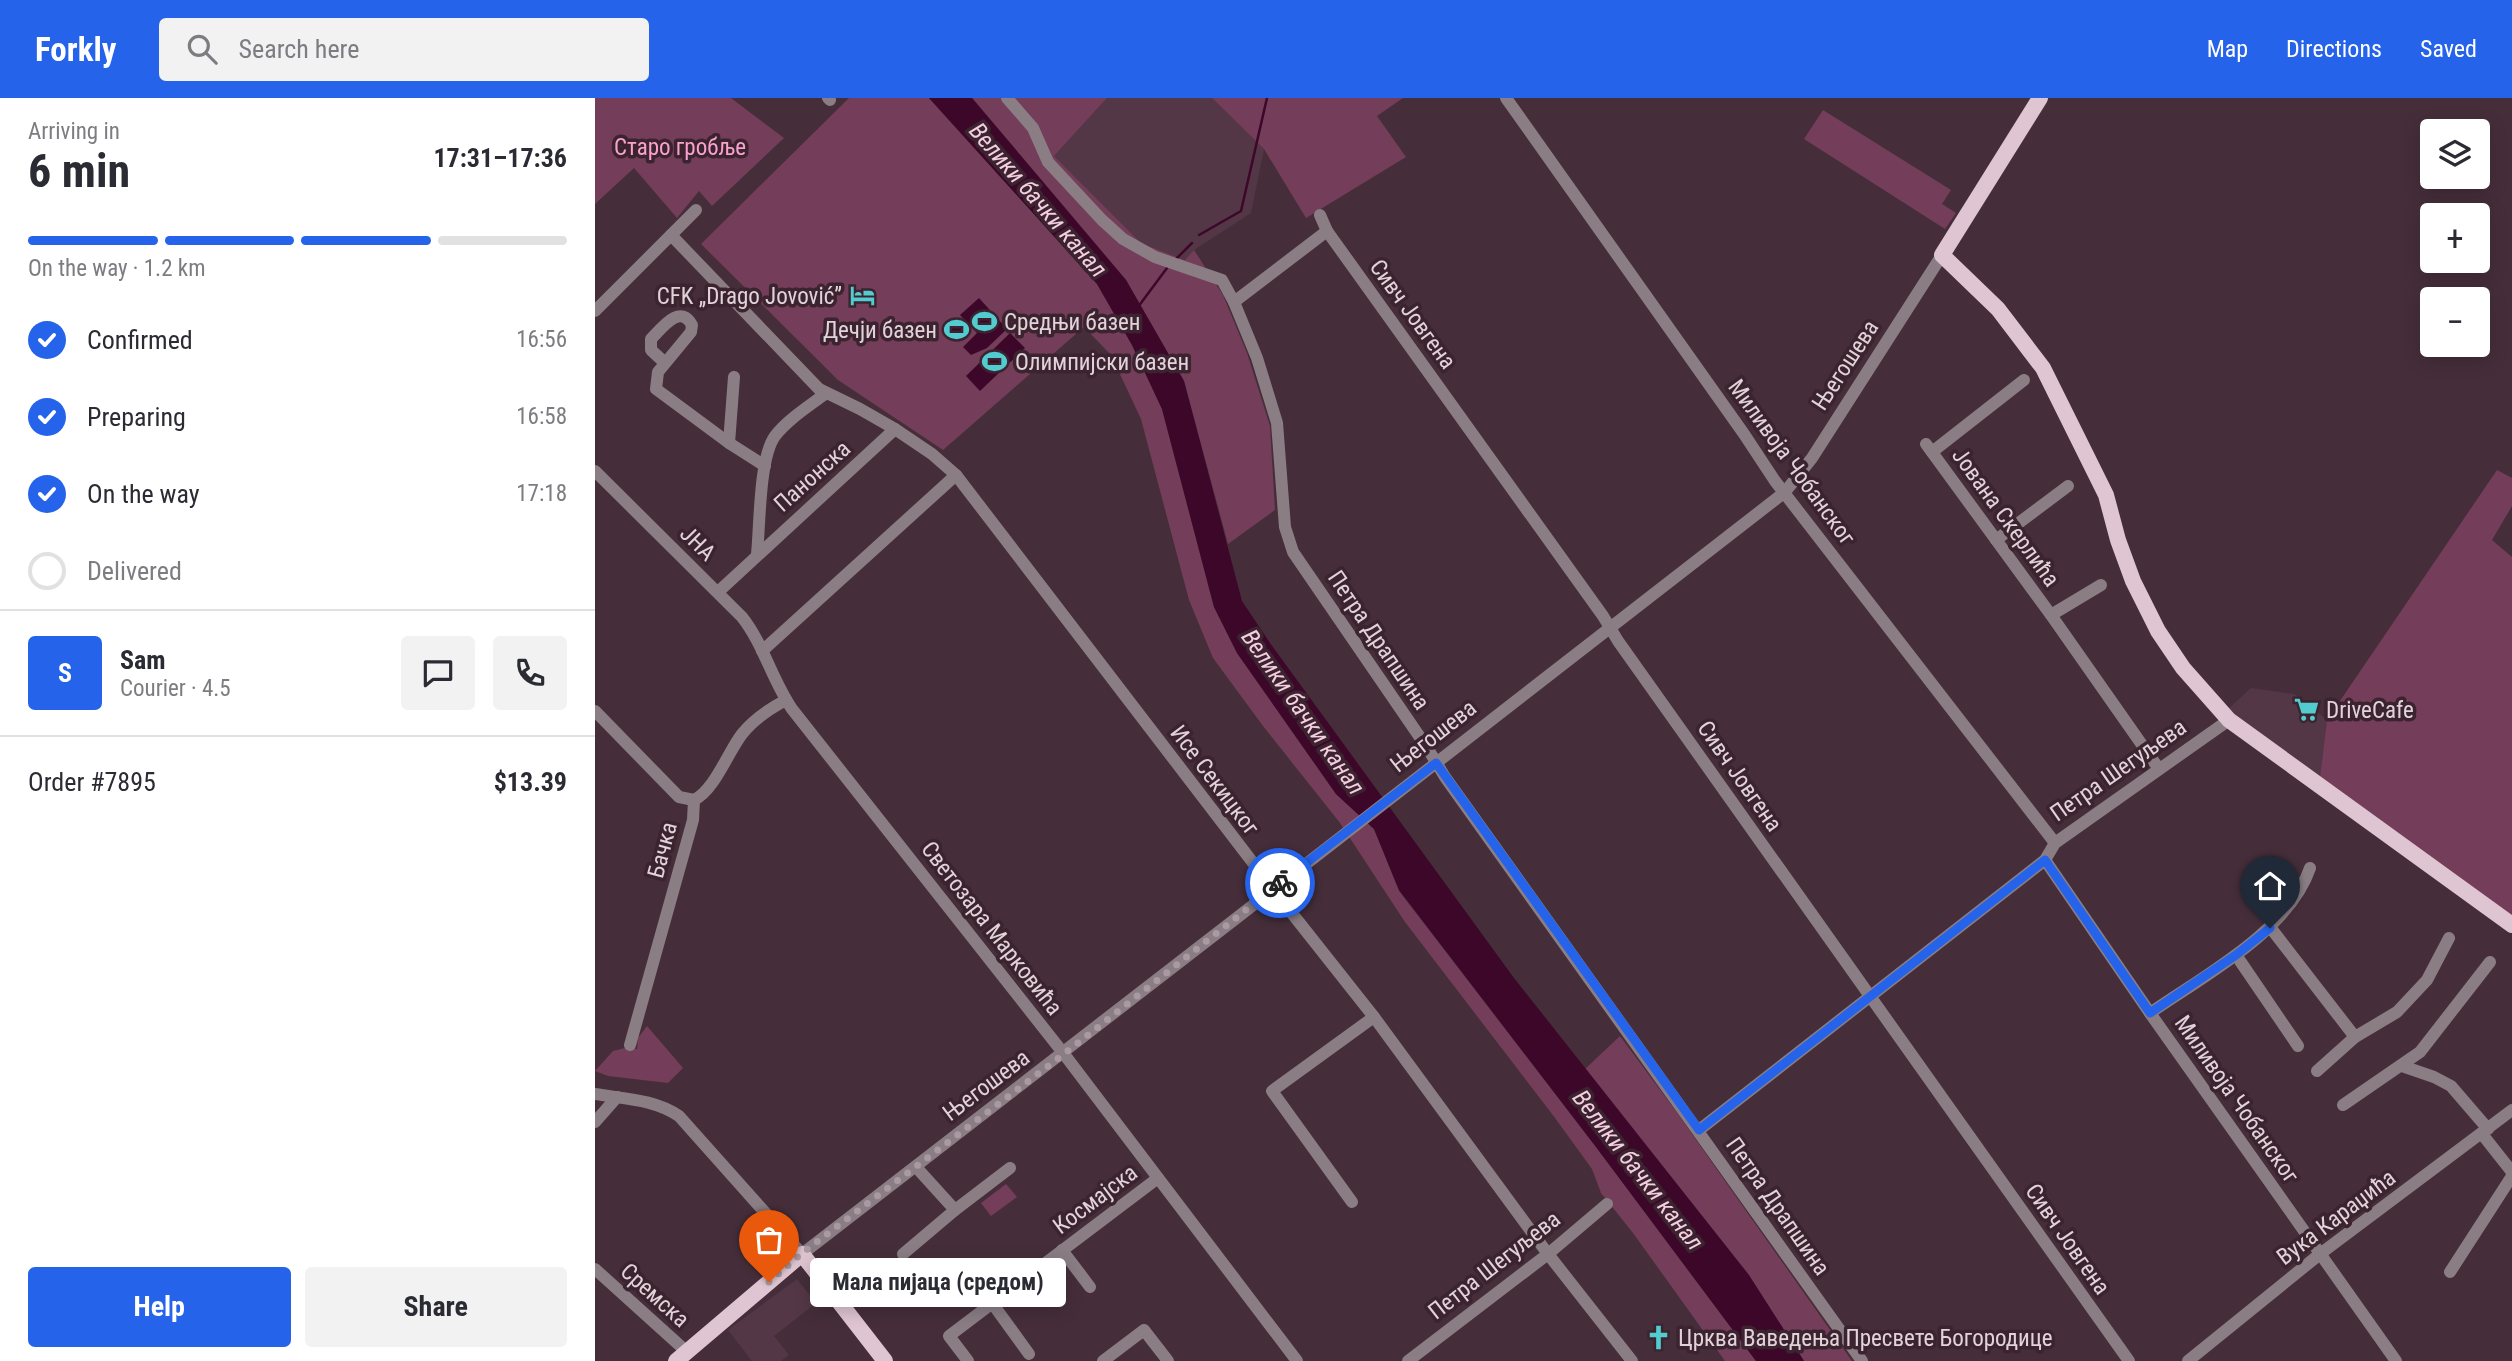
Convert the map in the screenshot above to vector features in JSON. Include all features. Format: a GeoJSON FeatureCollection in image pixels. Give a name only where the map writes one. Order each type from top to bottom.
{"type":"FeatureCollection","features":[{"type":"Feature","properties":{"kind":"main road","name":"Његошева"},"geometry":{"type":"LineString","coordinates":[[1942,255],[2040,98]]}},
{"type":"Feature","properties":{"kind":"main road"},"geometry":{"type":"LineString","coordinates":[[1942,255],[1998,309],[2043,368],[2106,495],[2125,561],[2158,631],[2183,668],[2229,720],[2512,925]]}},
{"type":"Feature","properties":{"kind":"main road","name":"Његошева"},"geometry":{"type":"LineString","coordinates":[[682,1356],[801,1254]]}},
{"type":"Feature","properties":{"kind":"main road"},"geometry":{"type":"LineString","coordinates":[[801,1254],[885,1361]]}},
{"type":"Feature","properties":{"kind":"street","name":"Петра Драпшина"},"geometry":{"type":"LineString","coordinates":[[1007,98],[1033,128],[1048,162],[1123,239],[1155,257],[1221,280],[1234,302],[1266,381],[1277,423],[1285,527],[1293,552],[1436,763],[1862,1361]]}},
{"type":"Feature","properties":{"kind":"street","name":"Миливоја Чобанског"},"geometry":{"type":"LineString","coordinates":[[1506,98],[1775,481],[2055,843]]}},
{"type":"Feature","properties":{"kind":"street"},"geometry":{"type":"LineString","coordinates":[[595,311],[696,211]]}},
{"type":"Feature","properties":{"kind":"street","name":"Сивч Јовгена"},"geometry":{"type":"LineString","coordinates":[[1320,215],[1327,231],[2129,1361]]}},
{"type":"Feature","properties":{"kind":"street"},"geometry":{"type":"LineString","coordinates":[[1234,302],[1327,231]]}},
{"type":"Feature","properties":{"kind":"street","name":"Панонска"},"geometry":{"type":"LineString","coordinates":[[671,235],[825,394],[860,409],[895,429],[952,471]]}},
{"type":"Feature","properties":{"kind":"street","name":"Његошева"},"geometry":{"type":"LineString","coordinates":[[801,1254],[1064,1054],[1272,889],[1785,492],[1812,458],[1942,255]]}},
{"type":"Feature","properties":{"kind":"street","name":"Панонска"},"geometry":{"type":"LineString","coordinates":[[664,362],[656,377],[655,386],[658,391],[765,466]]}},
{"type":"Feature","properties":{"kind":"street"},"geometry":{"type":"LineString","coordinates":[[729,443],[733,377]]}},
{"type":"Feature","properties":{"kind":"street","name":"Јована Скерлића"},"geometry":{"type":"LineString","coordinates":[[2024,380],[1929,448],[2159,769]]}},
{"type":"Feature","properties":{"kind":"street","name":"Панонска"},"geometry":{"type":"LineString","coordinates":[[757,554],[765,466],[770,444],[780,430],[825,394]]}},
{"type":"Feature","properties":{"kind":"street","name":"Панонска"},"geometry":{"type":"LineString","coordinates":[[717,592],[895,429]]}},
{"type":"Feature","properties":{"kind":"street","name":"ЈНА"},"geometry":{"type":"LineString","coordinates":[[595,471],[747,623],[762,651]]}},
{"type":"Feature","properties":{"kind":"street"},"geometry":{"type":"LineString","coordinates":[[762,651],[952,471]]}},
{"type":"Feature","properties":{"kind":"street","name":"Исе Секицког"},"geometry":{"type":"LineString","coordinates":[[952,471],[1272,889],[1374,1017],[1548,1254],[1632,1361]]}},
{"type":"Feature","properties":{"kind":"street"},"geometry":{"type":"LineString","coordinates":[[1996,540],[2068,486]]}},
{"type":"Feature","properties":{"kind":"street","name":"Јована Скерлића"},"geometry":{"type":"LineString","coordinates":[[2051,615],[2101,585]]}},
{"type":"Feature","properties":{"kind":"street","name":"Светозара Марковића"},"geometry":{"type":"LineString","coordinates":[[762,651],[786,700],[1064,1054],[1297,1361]]}},
{"type":"Feature","properties":{"kind":"street","name":"Бачка"},"geometry":{"type":"LineString","coordinates":[[630,1045],[693,820],[694,800],[705,792],[748,727],[766,711],[786,700]]}},
{"type":"Feature","properties":{"kind":"street"},"geometry":{"type":"LineString","coordinates":[[595,711],[679,797],[683,800],[694,800]]}},
{"type":"Feature","properties":{"kind":"street","name":"Петра Шегуљева"},"geometry":{"type":"LineString","coordinates":[[1699,1130],[2045,860],[2055,843],[2229,720]]}},
{"type":"Feature","properties":{"kind":"street","name":"Миливоја Чобанског"},"geometry":{"type":"LineString","coordinates":[[2045,860],[2396,1361]]}},
{"type":"Feature","properties":{"kind":"street"},"geometry":{"type":"LineString","coordinates":[[2150,1013],[2236,955],[2270,928],[2306,880],[2310,868]]}},
{"type":"Feature","properties":{"kind":"street"},"geometry":{"type":"LineString","coordinates":[[2270,928],[2355,1037]]}},
{"type":"Feature","properties":{"kind":"street"},"geometry":{"type":"LineString","coordinates":[[2317,1071],[2355,1037],[2397,1012],[2427,980],[2449,938]]}},
{"type":"Feature","properties":{"kind":"street"},"geometry":{"type":"LineString","coordinates":[[2236,955],[2298,1046]]}},
{"type":"Feature","properties":{"kind":"street"},"geometry":{"type":"LineString","coordinates":[[2343,1104],[2420,1052],[2490,962]]}},
{"type":"Feature","properties":{"kind":"street"},"geometry":{"type":"LineString","coordinates":[[1352,1202],[1272,1091],[1374,1017]]}},
{"type":"Feature","properties":{"kind":"street"},"geometry":{"type":"LineString","coordinates":[[2402,1066],[2445,1082],[2485,1132],[2512,1174],[2450,1272]]}},
{"type":"Feature","properties":{"kind":"street"},"geometry":{"type":"LineString","coordinates":[[595,1094],[658,1105],[679,1116],[801,1254]]}},
{"type":"Feature","properties":{"kind":"street"},"geometry":{"type":"LineString","coordinates":[[595,1122],[617,1097]]}},
{"type":"Feature","properties":{"kind":"street","name":"Вука Караџића"},"geometry":{"type":"LineString","coordinates":[[2188,1361],[2321,1254],[2512,1110]]}},
{"type":"Feature","properties":{"kind":"street"},"geometry":{"type":"LineString","coordinates":[[916,1167],[955,1210]]}},
{"type":"Feature","properties":{"kind":"street"},"geometry":{"type":"LineString","coordinates":[[903,1254],[1010,1168]]}},
{"type":"Feature","properties":{"kind":"street","name":"Космајска"},"geometry":{"type":"LineString","coordinates":[[968,1361],[949,1336],[1158,1178]]}},
{"type":"Feature","properties":{"kind":"street","name":"Петра Шегуљева"},"geometry":{"type":"LineString","coordinates":[[1408,1361],[1548,1254],[1607,1204]]}},
{"type":"Feature","properties":{"kind":"street"},"geometry":{"type":"LineString","coordinates":[[1062,1250],[1090,1287]]}},
{"type":"Feature","properties":{"kind":"street","name":"Сремска"},"geometry":{"type":"LineString","coordinates":[[595,1269],[682,1356]]}},
{"type":"Feature","properties":{"kind":"street"},"geometry":{"type":"LineString","coordinates":[[992,1303],[1030,1354]]}},
{"type":"Feature","properties":{"kind":"street"},"geometry":{"type":"LineString","coordinates":[[1103,1361],[1144,1330],[1168,1361]]}},
{"type":"Feature","properties":{"kind":"shaded area"},"geometry":{"type":"Polygon","coordinates":[[[1107,98],[1212,98],[1264,149],[1251,213],[1194,250],[1186,260],[1141,243],[1054,156],[1107,98]]]}},
{"type":"Feature","properties":{"kind":"shaded area"},"geometry":{"type":"Polygon","coordinates":[[[2251,688],[2294,694],[2327,720],[2320,777],[2227,710],[2251,688]]]}},
{"type":"Feature","properties":{"kind":"shaded area"},"geometry":{"type":"Polygon","coordinates":[[[797,1279],[816,1303],[774,1336],[789,1355],[781,1361],[752,1361],[728,1330],[797,1279]]]}},
{"type":"Feature","properties":{"kind":"green space","name":"Старо гробље"},"geometry":{"type":"Polygon","coordinates":[[[595,98],[731,98],[784,138],[712,206],[699,191],[677,218],[634,168],[595,204],[595,98]]]}},
{"type":"Feature","properties":{"kind":"green space"},"geometry":{"type":"Polygon","coordinates":[[[849,98],[929,98],[1097,284],[1132,345],[1162,409],[1214,607],[1237,653],[1336,794],[1374,829],[1399,891],[1756,1361],[1725,1361],[1601,1193],[1592,1169],[1555,1118],[1405,922],[1340,823],[1213,658],[1189,600],[1141,419],[1111,355],[1084,327],[943,450],[838,380],[701,244],[849,98]]]}},
{"type":"Feature","properties":{"kind":"green space"},"geometry":{"type":"Polygon","coordinates":[[[972,98],[1107,98],[1054,156],[1141,243],[1185,260],[1194,250],[1223,295],[1247,353],[1270,426],[1275,510],[1228,544],[1184,381],[1126,280],[972,98]]]}},
{"type":"Feature","properties":{"kind":"green space"},"geometry":{"type":"Polygon","coordinates":[[[1212,98],[1403,98],[1377,116],[1406,157],[1306,218],[1264,149],[1212,98]]]}},
{"type":"Feature","properties":{"kind":"green space"},"geometry":{"type":"Polygon","coordinates":[[[1823,110],[1951,190],[1942,204],[1956,213],[1945,229],[1804,139],[1823,110]]]}},
{"type":"Feature","properties":{"kind":"green space"},"geometry":{"type":"Polygon","coordinates":[[[2497,470],[2512,478],[2512,506],[2492,540],[2512,557],[2512,916],[2320,777],[2327,720],[2497,470]]]}},
{"type":"Feature","properties":{"kind":"green space"},"geometry":{"type":"Polygon","coordinates":[[[647,1026],[683,1068],[668,1083],[608,1076],[595,1071],[613,1051],[637,1049],[638,1038],[647,1026]]]}},
{"type":"Feature","properties":{"kind":"green space"},"geometry":{"type":"Polygon","coordinates":[[[1620,1036],[1852,1361],[1804,1361],[1748,1275],[1585,1069],[1620,1036]]]}},
{"type":"Feature","properties":{"kind":"green space"},"geometry":{"type":"Polygon","coordinates":[[[1006,1184],[1017,1197],[991,1216],[981,1203],[1006,1184]]]}},
{"type":"Feature","properties":{"kind":"water","name":"Велики бачки канал"},"geometry":{"type":"Polygon","coordinates":[[[929,98],[972,98],[1126,280],[1184,381],[1242,601],[1514,978],[1749,1275],[1804,1361],[1756,1361],[1399,890],[1374,829],[1336,794],[1237,653],[1214,607],[1162,409],[1132,345],[1097,284],[929,98]]]}},
{"type":"Feature","properties":{"kind":"water","name":"Средњи базен"},"geometry":{"type":"Polygon","coordinates":[[[979,298],[1007,329],[987,348],[971,355],[963,347],[977,333],[960,315],[979,298]]]}},
{"type":"Feature","properties":{"kind":"water","name":"Дечји базен"},"geometry":{"type":"Polygon","coordinates":[[[957,319],[968,332],[958,340],[947,327],[957,319]]]}},
{"type":"Feature","properties":{"kind":"water","name":"Олимпијски базен"},"geometry":{"type":"Polygon","coordinates":[[[1010,333],[1025,348],[980,391],[966,376],[1010,333]]]}},
{"type":"Feature","properties":{"kind":"waterway"},"geometry":{"type":"LineString","coordinates":[[1199,235],[1241,211],[1267,98]]}},
{"type":"Feature","properties":{"kind":"waterway"},"geometry":{"type":"LineString","coordinates":[[1176,259],[1192,243]]}},
{"type":"Feature","properties":{"kind":"waterway"},"geometry":{"type":"LineString","coordinates":[[1138,307],[1167,268]]}},
{"type":"Feature","properties":{"kind":"way so far"},"geometry":{"type":"LineString","coordinates":[[769,1282],[801,1254],[1064,1054],[1280,883]]}},
{"type":"Feature","properties":{"kind":"place","name":"CFK „Drago Jovović”"},"geometry":{"type":"Point","coordinates":[862,296]}},
{"type":"Feature","properties":{"kind":"place","name":"Средњи базен"},"geometry":{"type":"Point","coordinates":[984,322]}},
{"type":"Feature","properties":{"kind":"place","name":"Дечји базен"},"geometry":{"type":"Point","coordinates":[957,330]}},
{"type":"Feature","properties":{"kind":"place","name":"Олимпијски базен"},"geometry":{"type":"Point","coordinates":[995,362]}},
{"type":"Feature","properties":{"kind":"place","name":"DriveCafe"},"geometry":{"type":"Point","coordinates":[2306,710]}},
{"type":"Feature","properties":{"kind":"place","name":"Мала пијаца (средом)"},"geometry":{"type":"Point","coordinates":[769,1282]}},
{"type":"Feature","properties":{"kind":"place","name":"Црква Ваведења Пресвете Богородице"},"geometry":{"type":"Point","coordinates":[1658,1338]}},
{"type":"Feature","properties":{"kind":"route"},"geometry":{"type":"LineString","coordinates":[[1280,883],[1436,763],[1699,1130],[2045,860],[2150,1013],[2236,955],[2270,928]]}}]}
